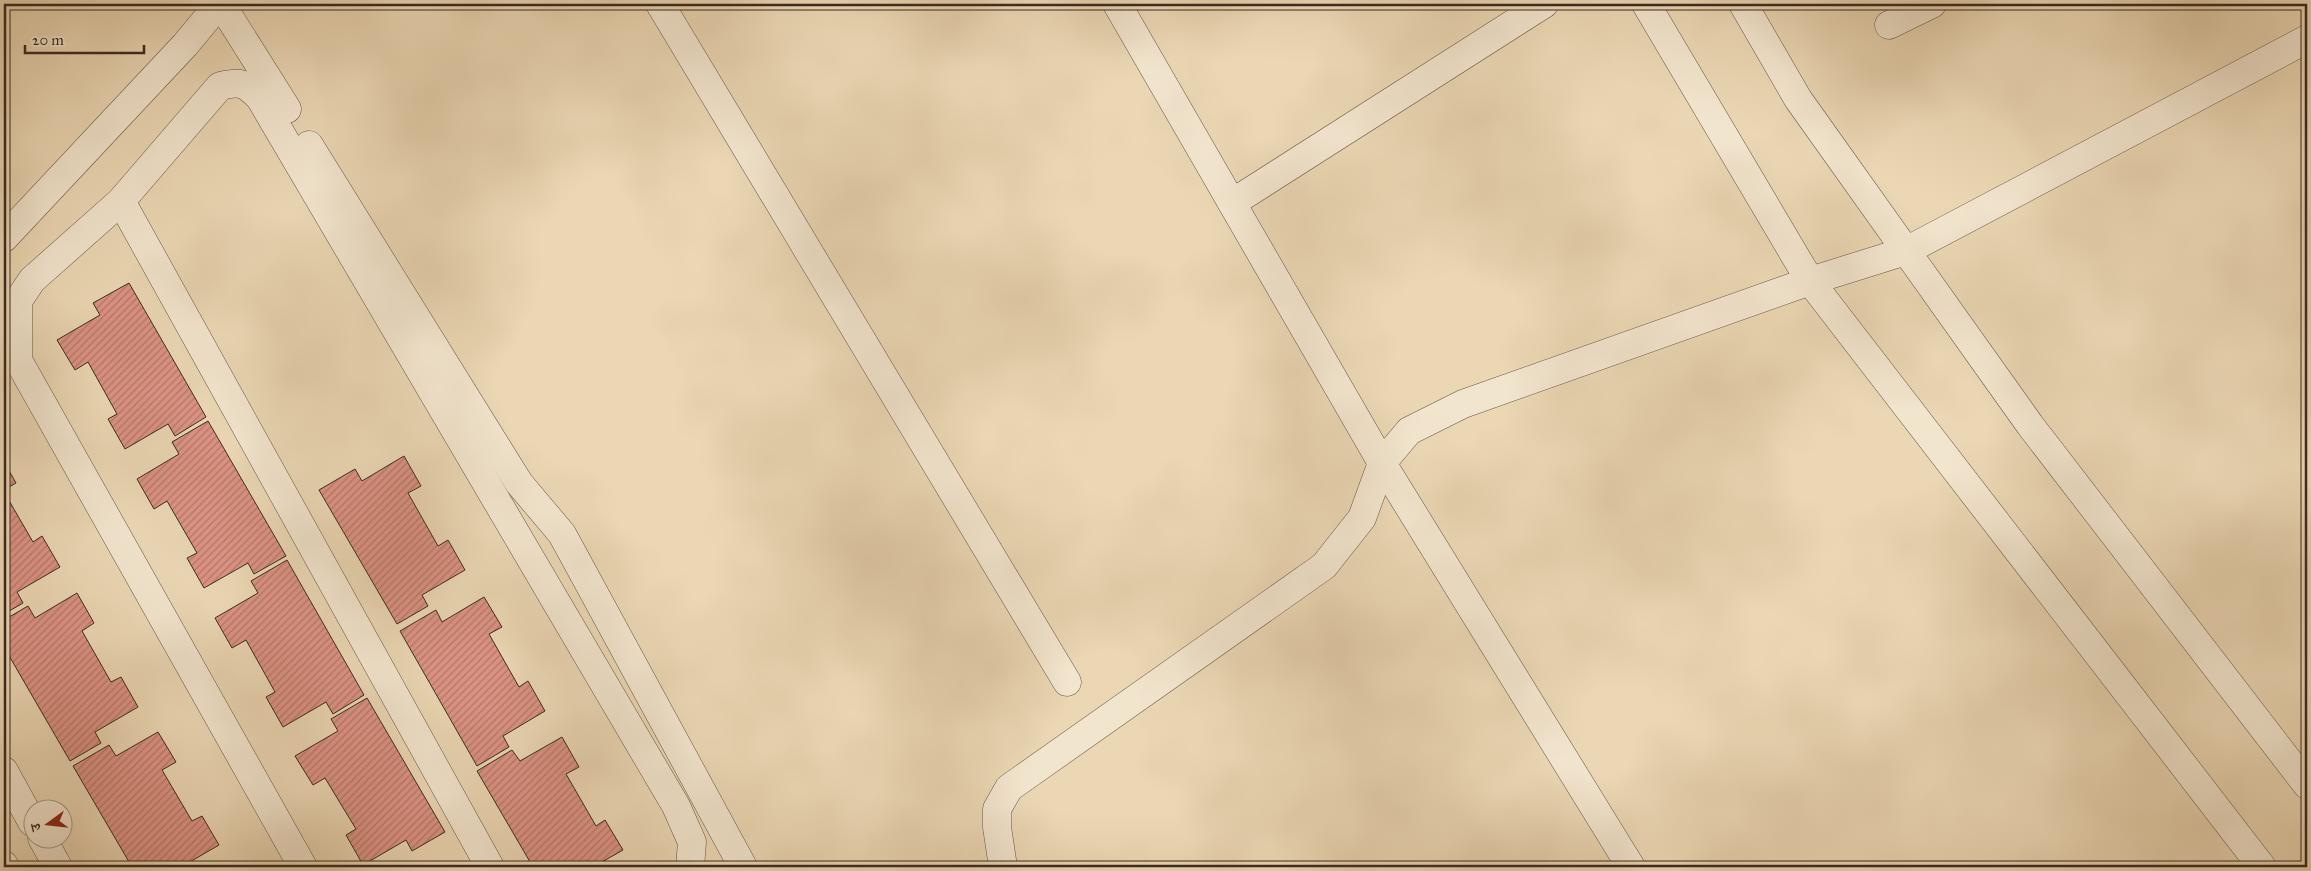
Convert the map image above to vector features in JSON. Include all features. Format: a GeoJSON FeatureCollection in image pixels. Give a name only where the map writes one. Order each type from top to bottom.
{"type":"FeatureCollection","features":[{"type":"Feature","properties":{"kind":"street"},"geometry":{"type":"LineString","coordinates":[[4,238],[185,45],[220,4],[519,483],[562,534],[742,864]]}},
{"type":"Feature","properties":{"kind":"street"},"geometry":{"type":"LineString","coordinates":[[660,4],[1067,682]]}},
{"type":"Feature","properties":{"kind":"street"},"geometry":{"type":"LineString","coordinates":[[1117,4],[1382,463],[1631,867]]}},
{"type":"Feature","properties":{"kind":"street"},"geometry":{"type":"LineString","coordinates":[[1232,204],[1544,4]]}},
{"type":"Feature","properties":{"kind":"street"},"geometry":{"type":"LineString","coordinates":[[1646,4],[1810,281],[2262,867]]}},
{"type":"Feature","properties":{"kind":"street"},"geometry":{"type":"LineString","coordinates":[[1743,4],[1798,99],[2030,425],[2307,785]]}},
{"type":"Feature","properties":{"kind":"street"},"geometry":{"type":"LineString","coordinates":[[1890,26],[1932,4]]}},
{"type":"Feature","properties":{"kind":"street"},"geometry":{"type":"LineString","coordinates":[[1003,867],[997,827],[997,809],[1010,788],[1324,566],[1362,518],[1382,463],[1409,431],[1462,404],[1810,281],[1906,251],[2307,39]]}},
{"type":"Feature","properties":{"kind":"street"},"geometry":{"type":"LineString","coordinates":[[303,867],[18,360],[18,301],[32,280],[121,201],[220,86],[236,82],[248,86],[260,98],[676,806],[692,842],[690,867]]}},
{"type":"Feature","properties":{"kind":"street"},"geometry":{"type":"LineString","coordinates":[[121,201],[490,867]]}},
{"type":"Feature","properties":{"kind":"street"},"geometry":{"type":"LineString","coordinates":[[4,771],[22,804]]}},
{"type":"Feature","properties":{"kind":"street"},"geometry":{"type":"LineString","coordinates":[[48,848],[58,867]]}},
{"type":"Feature","properties":{"kind":"building"},"geometry":{"type":"Polygon","coordinates":[[[129,283],[206,417],[175,436],[168,424],[125,449],[108,419],[117,414],[88,362],[75,370],[57,340],[100,315],[93,303],[129,283]]]}},
{"type":"Feature","properties":{"kind":"building"},"geometry":{"type":"Polygon","coordinates":[[[208,421],[286,556],[254,574],[248,563],[204,588],[187,558],[197,553],[167,501],[154,509],[137,479],[179,454],[172,442],[208,421]]]}},
{"type":"Feature","properties":{"kind":"building"},"geometry":{"type":"Polygon","coordinates":[[[404,456],[421,486],[408,493],[438,546],[448,540],[465,570],[422,595],[428,606],[397,624],[319,490],[355,469],[362,481],[404,456]]]}},
{"type":"Feature","properties":{"kind":"building"},"geometry":{"type":"Polygon","coordinates":[[[4,462],[16,483],[4,490],[4,462]]]}},
{"type":"Feature","properties":{"kind":"building"},"geometry":{"type":"Polygon","coordinates":[[[4,492],[33,542],[42,536],[60,567],[17,592],[23,603],[4,614],[4,492]]]}},
{"type":"Feature","properties":{"kind":"building"},"geometry":{"type":"Polygon","coordinates":[[[287,560],[364,695],[333,714],[326,702],[283,727],[266,697],[275,692],[246,640],[232,648],[215,618],[258,593],[251,581],[287,560]]]}},
{"type":"Feature","properties":{"kind":"building"},"geometry":{"type":"Polygon","coordinates":[[[77,593],[94,623],[82,631],[111,682],[121,677],[138,707],[95,732],[101,743],[70,761],[4,647],[4,620],[28,606],[35,618],[77,593]]]}},
{"type":"Feature","properties":{"kind":"building"},"geometry":{"type":"Polygon","coordinates":[[[484,597],[502,627],[489,634],[519,687],[528,681],[545,711],[503,736],[509,747],[477,766],[400,631],[436,610],[442,622],[484,597]]]}},
{"type":"Feature","properties":{"kind":"building"},"geometry":{"type":"Polygon","coordinates":[[[367,698],[445,832],[412,851],[406,840],[363,865],[346,835],[356,829],[325,778],[313,785],[295,756],[338,731],[331,719],[367,698]]]}},
{"type":"Feature","properties":{"kind":"building"},"geometry":{"type":"Polygon","coordinates":[[[158,732],[176,762],[162,770],[192,821],[202,816],[219,845],[181,867],[132,867],[73,766],[109,745],[116,756],[158,732]]]}},
{"type":"Feature","properties":{"kind":"building"},"geometry":{"type":"Polygon","coordinates":[[[562,737],[579,767],[566,774],[596,826],[605,820],[623,850],[593,867],[533,867],[477,771],[512,750],[520,761],[562,737]]]}}]}
